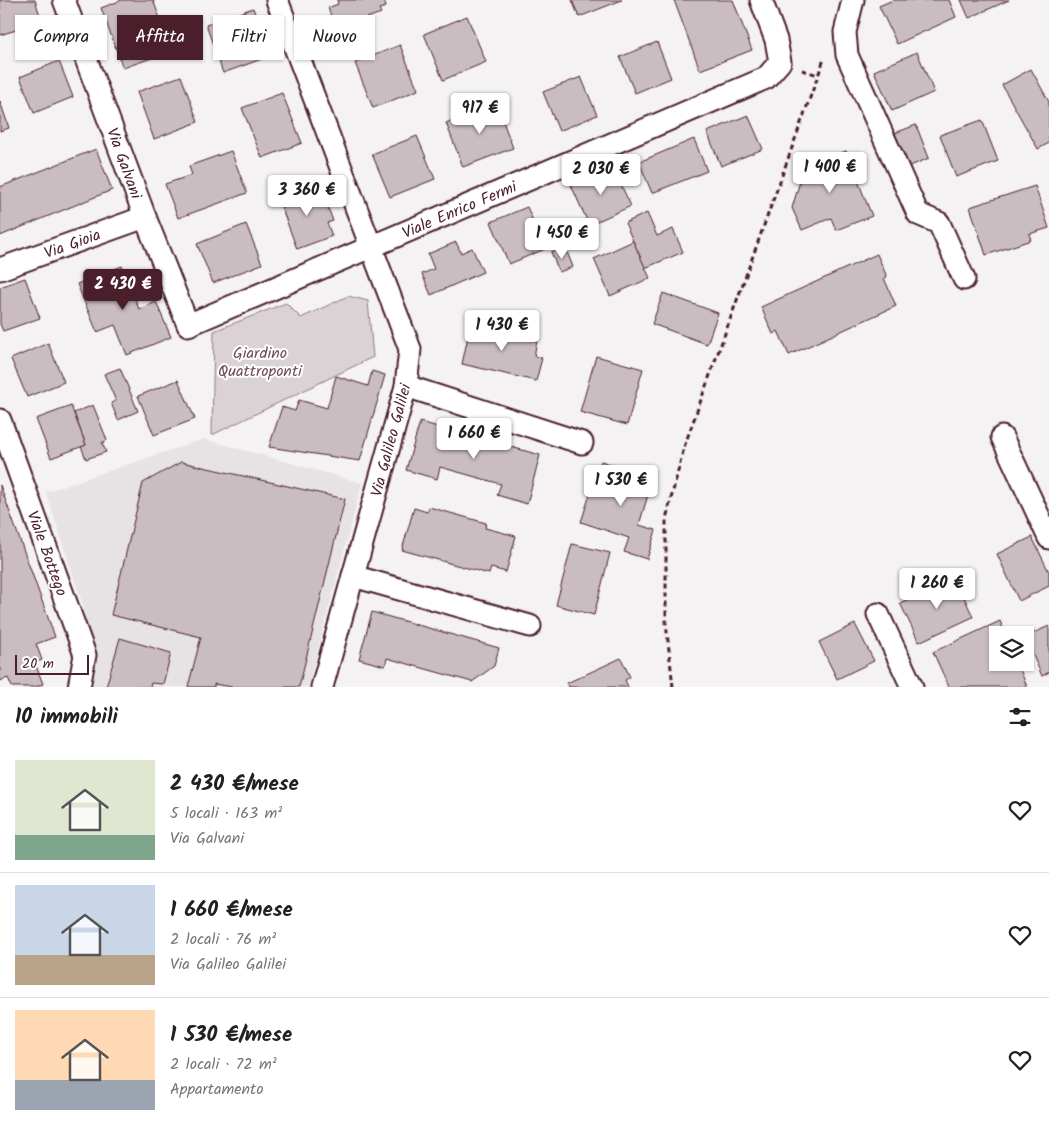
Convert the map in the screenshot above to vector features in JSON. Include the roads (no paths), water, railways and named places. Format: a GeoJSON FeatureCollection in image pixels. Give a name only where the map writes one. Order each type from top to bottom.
{"type":"FeatureCollection","features":[{"type":"Feature","properties":{"kind":"street","name":"Via Galvani"},"geometry":{"type":"LineString","coordinates":[[64,0],[145,217],[188,325]]}},
{"type":"Feature","properties":{"kind":"street","name":"Via Galileo Galilei"},"geometry":{"type":"LineString","coordinates":[[277,0],[410,349],[406,386],[322,687]]}},
{"type":"Feature","properties":{"kind":"street","name":"Viale Enrico Fermi"},"geometry":{"type":"LineString","coordinates":[[188,325],[766,78],[780,62],[776,40],[761,0]]}},
{"type":"Feature","properties":{"kind":"street"},"geometry":{"type":"LineString","coordinates":[[853,0],[845,32],[847,55],[918,214],[939,223],[964,279]]}},
{"type":"Feature","properties":{"kind":"street","name":"Via Gioia"},"geometry":{"type":"LineString","coordinates":[[0,270],[145,217]]}},
{"type":"Feature","properties":{"kind":"street"},"geometry":{"type":"LineString","coordinates":[[406,386],[582,443]]}},
{"type":"Feature","properties":{"kind":"street","name":"Viale Bottego"},"geometry":{"type":"LineString","coordinates":[[0,420],[85,656],[79,687]]}},
{"type":"Feature","properties":{"kind":"street"},"geometry":{"type":"LineString","coordinates":[[1002,437],[1049,538]]}},
{"type":"Feature","properties":{"kind":"street"},"geometry":{"type":"LineString","coordinates":[[353,576],[530,626]]}},
{"type":"Feature","properties":{"kind":"street"},"geometry":{"type":"LineString","coordinates":[[878,614],[912,687]]}},
{"type":"Feature","properties":{"kind":"park label","name":"Giardino Quattroponti"},"geometry":{"type":"Point","coordinates":[260,361]}}]}
